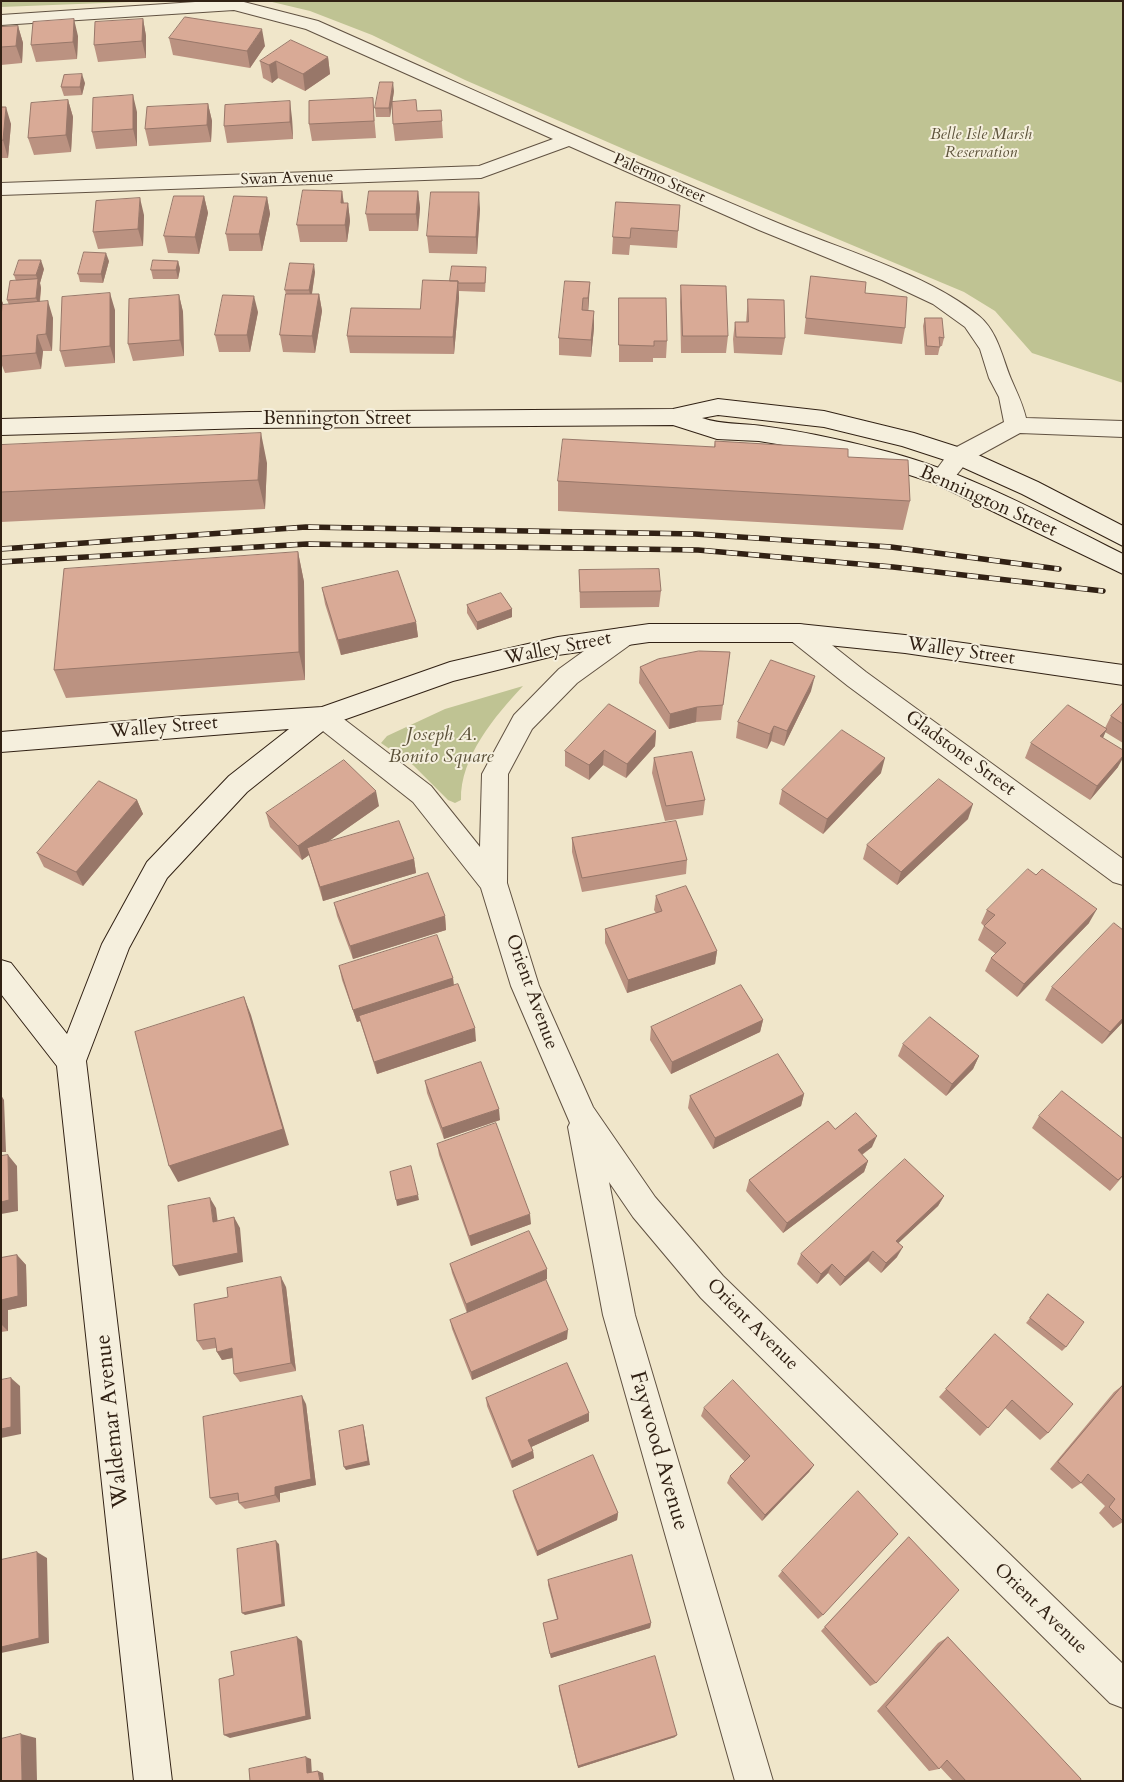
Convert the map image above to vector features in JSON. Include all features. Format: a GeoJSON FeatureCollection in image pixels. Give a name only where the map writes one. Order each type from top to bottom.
{"type":"FeatureCollection","features":[{"type":"Feature","properties":{"kind":"street","name":"Palermo Street"},"geometry":{"type":"LineString","coordinates":[[1,20],[234,5],[312,25],[567,140],[766,226],[888,275],[940,299],[973,322],[991,348],[1000,378],[1010,397],[1016,425]]}},
{"type":"Feature","properties":{"kind":"street","name":"Swan Avenue"},"geometry":{"type":"LineString","coordinates":[[1,189],[481,172],[567,140]]}},
{"type":"Feature","properties":{"kind":"street","name":"Bennington Street"},"geometry":{"type":"LineString","coordinates":[[1,428],[250,420],[673,417],[718,407],[839,423],[906,439],[959,456],[1030,488],[1123,538]]}},
{"type":"Feature","properties":{"kind":"street","name":"Bennington Street"},"geometry":{"type":"LineString","coordinates":[[673,417],[717,431],[759,433],[878,457],[942,477],[998,502],[1123,565]]}},
{"type":"Feature","properties":{"kind":"street"},"geometry":{"type":"LineString","coordinates":[[833,447],[839,423]]}},
{"type":"Feature","properties":{"kind":"street"},"geometry":{"type":"LineString","coordinates":[[942,477],[959,456],[1016,425],[1123,430]]}},
{"type":"Feature","properties":{"kind":"street","name":"Walley Street"},"geometry":{"type":"LineString","coordinates":[[1,742],[184,726],[323,717],[450,672],[558,646],[649,633],[799,632],[905,644],[1123,675]]}},
{"type":"Feature","properties":{"kind":"street","name":"Gladstone Street"},"geometry":{"type":"LineString","coordinates":[[799,632],[857,679],[1123,874]]}},
{"type":"Feature","properties":{"kind":"street","name":"Orient Avenue"},"geometry":{"type":"LineString","coordinates":[[622,637],[568,676],[522,722],[495,774],[493,883],[526,986],[582,1117],[644,1207],[712,1288],[1123,1690]]}},
{"type":"Feature","properties":{"kind":"street","name":"Orient Avenue"},"geometry":{"type":"LineString","coordinates":[[323,717],[422,794],[493,883]]}},
{"type":"Feature","properties":{"kind":"street","name":"Waldemar Avenue"},"geometry":{"type":"LineString","coordinates":[[154,1781],[71,1061],[116,944],[157,870],[238,784],[323,717]]}},
{"type":"Feature","properties":{"kind":"street"},"geometry":{"type":"LineString","coordinates":[[1,972],[71,1061]]}},
{"type":"Feature","properties":{"kind":"street","name":"Faywood Avenue"},"geometry":{"type":"LineString","coordinates":[[582,1117],[619,1316],[754,1781]]}},
{"type":"Feature","properties":{"kind":"green space"},"geometry":{"type":"Polygon","coordinates":[[[1,1],[155,1],[1,7],[1,1]]]}},
{"type":"Feature","properties":{"kind":"green space","name":"Belle Isle Marsh Reservation"},"geometry":{"type":"Polygon","coordinates":[[[268,1],[1123,1],[1123,383],[1032,353],[995,311],[964,292],[642,157],[465,80],[372,35],[310,11],[268,1]]]}},
{"type":"Feature","properties":{"kind":"green space","name":"Joseph A. Bonito Square"},"geometry":{"type":"Polygon","coordinates":[[[523,686],[501,710],[481,738],[466,768],[461,800],[455,803],[448,800],[413,765],[381,743],[387,736],[445,709],[523,686]]]}},
{"type":"Feature","properties":{"kind":"building"},"geometry":{"type":"Polygon","coordinates":[[[185,17],[262,29],[247,51],[169,38],[185,17]]]}},
{"type":"Feature","properties":{"kind":"building"},"geometry":{"type":"Polygon","coordinates":[[[74,19],[73,42],[31,45],[33,22],[74,19]]]}},
{"type":"Feature","properties":{"kind":"building"},"geometry":{"type":"Polygon","coordinates":[[[143,19],[142,41],[94,45],[95,22],[143,19]]]}},
{"type":"Feature","properties":{"kind":"building"},"geometry":{"type":"Polygon","coordinates":[[[18,26],[16,46],[1,47],[1,27],[18,26]]]}},
{"type":"Feature","properties":{"kind":"building"},"geometry":{"type":"Polygon","coordinates":[[[291,40],[328,57],[303,74],[276,61],[269,65],[260,61],[291,40]]]}},
{"type":"Feature","properties":{"kind":"building"},"geometry":{"type":"Polygon","coordinates":[[[82,74],[80,87],[61,87],[64,75],[82,74]]]}},
{"type":"Feature","properties":{"kind":"building"},"geometry":{"type":"Polygon","coordinates":[[[380,82],[393,82],[389,108],[375,108],[380,82]]]}},
{"type":"Feature","properties":{"kind":"building"},"geometry":{"type":"Polygon","coordinates":[[[133,95],[133,129],[92,132],[93,98],[133,95]]]}},
{"type":"Feature","properties":{"kind":"building"},"geometry":{"type":"Polygon","coordinates":[[[373,98],[374,121],[309,124],[309,101],[373,98]]]}},
{"type":"Feature","properties":{"kind":"building"},"geometry":{"type":"Polygon","coordinates":[[[68,100],[66,135],[28,138],[31,103],[68,100]]]}},
{"type":"Feature","properties":{"kind":"building"},"geometry":{"type":"Polygon","coordinates":[[[416,100],[417,111],[441,110],[442,121],[393,124],[392,102],[416,100]]]}},
{"type":"Feature","properties":{"kind":"building"},"geometry":{"type":"Polygon","coordinates":[[[290,101],[290,122],[224,126],[225,105],[290,101]]]}},
{"type":"Feature","properties":{"kind":"building"},"geometry":{"type":"Polygon","coordinates":[[[208,104],[207,125],[145,129],[147,107],[208,104]]]}},
{"type":"Feature","properties":{"kind":"building"},"geometry":{"type":"Polygon","coordinates":[[[1,107],[6,107],[3,140],[1,141],[1,107]]]}},
{"type":"Feature","properties":{"kind":"building"},"geometry":{"type":"Polygon","coordinates":[[[303,190],[342,191],[341,203],[348,203],[345,225],[297,225],[303,190]]]}},
{"type":"Feature","properties":{"kind":"building"},"geometry":{"type":"Polygon","coordinates":[[[369,191],[418,191],[416,214],[366,214],[369,191]]]}},
{"type":"Feature","properties":{"kind":"building"},"geometry":{"type":"Polygon","coordinates":[[[431,192],[479,192],[476,237],[427,236],[431,192]]]}},
{"type":"Feature","properties":{"kind":"building"},"geometry":{"type":"Polygon","coordinates":[[[174,196],[204,196],[195,237],[164,236],[174,196]]]}},
{"type":"Feature","properties":{"kind":"building"},"geometry":{"type":"Polygon","coordinates":[[[234,196],[267,197],[259,234],[226,234],[234,196]]]}},
{"type":"Feature","properties":{"kind":"building"},"geometry":{"type":"Polygon","coordinates":[[[140,198],[138,229],[93,232],[96,201],[140,198]]]}},
{"type":"Feature","properties":{"kind":"building"},"geometry":{"type":"Polygon","coordinates":[[[616,202],[680,205],[678,231],[631,228],[630,238],[613,237],[616,202]]]}},
{"type":"Feature","properties":{"kind":"building"},"geometry":{"type":"Polygon","coordinates":[[[84,252],[106,253],[101,274],[78,274],[84,252]]]}},
{"type":"Feature","properties":{"kind":"building"},"geometry":{"type":"Polygon","coordinates":[[[19,260],[41,260],[36,275],[14,275],[19,260]]]}},
{"type":"Feature","properties":{"kind":"building"},"geometry":{"type":"Polygon","coordinates":[[[153,260],[178,261],[176,270],[151,270],[153,260]]]}},
{"type":"Feature","properties":{"kind":"building"},"geometry":{"type":"Polygon","coordinates":[[[290,263],[314,264],[309,290],[285,290],[290,263]]]}},
{"type":"Feature","properties":{"kind":"building"},"geometry":{"type":"Polygon","coordinates":[[[452,266],[486,267],[485,283],[458,283],[458,281],[450,281],[452,266]]]}},
{"type":"Feature","properties":{"kind":"building"},"geometry":{"type":"Polygon","coordinates":[[[811,276],[866,282],[865,293],[907,297],[905,328],[806,318],[811,276]]]}},
{"type":"Feature","properties":{"kind":"building"},"geometry":{"type":"Polygon","coordinates":[[[38,279],[36,298],[7,300],[10,281],[38,279]]]}},
{"type":"Feature","properties":{"kind":"building"},"geometry":{"type":"Polygon","coordinates":[[[423,280],[458,281],[453,337],[347,336],[351,308],[420,309],[423,280]]]}},
{"type":"Feature","properties":{"kind":"building"},"geometry":{"type":"Polygon","coordinates":[[[565,281],[590,282],[588,298],[583,298],[582,310],[594,311],[591,340],[559,338],[565,281]]]}},
{"type":"Feature","properties":{"kind":"building"},"geometry":{"type":"Polygon","coordinates":[[[681,285],[726,286],[728,336],[683,336],[681,285]]]}},
{"type":"Feature","properties":{"kind":"building"},"geometry":{"type":"Polygon","coordinates":[[[110,293],[110,346],[60,351],[62,297],[110,293]]]}},
{"type":"Feature","properties":{"kind":"building"},"geometry":{"type":"Polygon","coordinates":[[[286,294],[319,294],[312,336],[280,335],[286,294]]]}},
{"type":"Feature","properties":{"kind":"building"},"geometry":{"type":"Polygon","coordinates":[[[179,295],[180,340],[128,344],[129,299],[179,295]]]}},
{"type":"Feature","properties":{"kind":"building"},"geometry":{"type":"Polygon","coordinates":[[[223,295],[254,296],[247,335],[215,335],[223,295]]]}},
{"type":"Feature","properties":{"kind":"building"},"geometry":{"type":"Polygon","coordinates":[[[619,298],[666,298],[667,341],[654,341],[654,346],[619,345],[619,298]]]}},
{"type":"Feature","properties":{"kind":"building"},"geometry":{"type":"Polygon","coordinates":[[[748,299],[784,300],[785,338],[736,337],[735,322],[748,322],[748,299]]]}},
{"type":"Feature","properties":{"kind":"building"},"geometry":{"type":"Polygon","coordinates":[[[48,301],[46,334],[37,335],[36,353],[1,356],[2,305],[48,301]]]}},
{"type":"Feature","properties":{"kind":"building"},"geometry":{"type":"Polygon","coordinates":[[[925,318],[942,318],[944,338],[939,337],[940,347],[927,346],[925,318]]]}},
{"type":"Feature","properties":{"kind":"building"},"geometry":{"type":"Polygon","coordinates":[[[261,433],[258,480],[1,492],[1,445],[261,433]]]}},
{"type":"Feature","properties":{"kind":"building"},"geometry":{"type":"Polygon","coordinates":[[[563,439],[715,447],[715,441],[848,449],[848,457],[908,460],[910,501],[558,481],[563,439]]]}},
{"type":"Feature","properties":{"kind":"building"},"geometry":{"type":"Polygon","coordinates":[[[298,552],[299,652],[54,670],[64,569],[298,552]]]}},
{"type":"Feature","properties":{"kind":"building"},"geometry":{"type":"Polygon","coordinates":[[[659,569],[661,591],[580,592],[579,570],[659,569]]]}},
{"type":"Feature","properties":{"kind":"building"},"geometry":{"type":"Polygon","coordinates":[[[398,571],[416,622],[338,640],[322,588],[398,571]]]}},
{"type":"Feature","properties":{"kind":"building"},"geometry":{"type":"Polygon","coordinates":[[[501,593],[512,609],[477,622],[467,605],[501,593]]]}},
{"type":"Feature","properties":{"kind":"building"},"geometry":{"type":"Polygon","coordinates":[[[699,651],[730,652],[723,705],[697,707],[670,714],[640,667],[658,659],[699,651]]]}},
{"type":"Feature","properties":{"kind":"building"},"geometry":{"type":"Polygon","coordinates":[[[771,660],[815,676],[787,731],[774,726],[770,734],[738,722],[771,660]]]}},
{"type":"Feature","properties":{"kind":"building"},"geometry":{"type":"Polygon","coordinates":[[[1123,703],[1123,724],[1111,716],[1123,703]]]}},
{"type":"Feature","properties":{"kind":"building"},"geometry":{"type":"Polygon","coordinates":[[[609,704],[656,731],[627,764],[604,750],[589,765],[565,751],[609,704]]]}},
{"type":"Feature","properties":{"kind":"building"},"geometry":{"type":"Polygon","coordinates":[[[1068,705],[1107,729],[1100,736],[1123,750],[1123,756],[1097,786],[1031,743],[1068,705]]]}},
{"type":"Feature","properties":{"kind":"building"},"geometry":{"type":"Polygon","coordinates":[[[842,730],[885,758],[827,819],[782,790],[842,730]]]}},
{"type":"Feature","properties":{"kind":"building"},"geometry":{"type":"Polygon","coordinates":[[[692,752],[705,800],[666,806],[654,758],[692,752]]]}},
{"type":"Feature","properties":{"kind":"building"},"geometry":{"type":"Polygon","coordinates":[[[344,760],[376,791],[298,846],[266,813],[344,760]]]}},
{"type":"Feature","properties":{"kind":"building"},"geometry":{"type":"Polygon","coordinates":[[[939,779],[973,804],[901,872],[867,845],[939,779]]]}},
{"type":"Feature","properties":{"kind":"building"},"geometry":{"type":"Polygon","coordinates":[[[99,781],[137,800],[76,872],[37,853],[99,781]]]}},
{"type":"Feature","properties":{"kind":"building"},"geometry":{"type":"Polygon","coordinates":[[[399,821],[414,859],[320,887],[307,848],[399,821]]]}},
{"type":"Feature","properties":{"kind":"building"},"geometry":{"type":"Polygon","coordinates":[[[676,821],[687,860],[582,878],[572,838],[676,821]]]}},
{"type":"Feature","properties":{"kind":"building"},"geometry":{"type":"Polygon","coordinates":[[[1028,869],[1036,875],[1042,869],[1097,909],[1024,984],[991,958],[1006,943],[984,926],[995,915],[987,910],[1028,869]]]}},
{"type":"Feature","properties":{"kind":"building"},"geometry":{"type":"Polygon","coordinates":[[[428,873],[445,916],[350,946],[334,903],[428,873]]]}},
{"type":"Feature","properties":{"kind":"building"},"geometry":{"type":"Polygon","coordinates":[[[686,886],[717,951],[628,980],[605,929],[662,911],[656,896],[686,886]]]}},
{"type":"Feature","properties":{"kind":"building"},"geometry":{"type":"Polygon","coordinates":[[[1114,923],[1123,930],[1123,1018],[1110,1032],[1052,987],[1114,923]]]}},
{"type":"Feature","properties":{"kind":"building"},"geometry":{"type":"Polygon","coordinates":[[[437,935],[453,978],[353,1010],[339,966],[437,935]]]}},
{"type":"Feature","properties":{"kind":"building"},"geometry":{"type":"Polygon","coordinates":[[[458,984],[475,1028],[374,1062],[359,1016],[458,984]]]}},
{"type":"Feature","properties":{"kind":"building"},"geometry":{"type":"Polygon","coordinates":[[[741,985],[763,1020],[672,1062],[651,1027],[741,985]]]}},
{"type":"Feature","properties":{"kind":"building"},"geometry":{"type":"Polygon","coordinates":[[[244,997],[283,1129],[169,1166],[135,1032],[244,997]]]}},
{"type":"Feature","properties":{"kind":"building"},"geometry":{"type":"Polygon","coordinates":[[[930,1017],[979,1056],[952,1084],[903,1044],[930,1017]]]}},
{"type":"Feature","properties":{"kind":"building"},"geometry":{"type":"Polygon","coordinates":[[[778,1054],[804,1094],[715,1138],[690,1096],[778,1054]]]}},
{"type":"Feature","properties":{"kind":"building"},"geometry":{"type":"Polygon","coordinates":[[[481,1062],[499,1109],[442,1128],[425,1081],[481,1062]]]}},
{"type":"Feature","properties":{"kind":"building"},"geometry":{"type":"Polygon","coordinates":[[[1062,1091],[1123,1139],[1123,1175],[1118,1180],[1039,1116],[1062,1091]]]}},
{"type":"Feature","properties":{"kind":"building"},"geometry":{"type":"Polygon","coordinates":[[[856,1113],[877,1136],[858,1150],[868,1161],[787,1223],[749,1180],[828,1121],[835,1129],[856,1113]]]}},
{"type":"Feature","properties":{"kind":"building"},"geometry":{"type":"Polygon","coordinates":[[[496,1123],[530,1214],[469,1236],[437,1144],[496,1123]]]}},
{"type":"Feature","properties":{"kind":"building"},"geometry":{"type":"Polygon","coordinates":[[[8,1155],[9,1200],[1,1202],[1,1156],[8,1155]]]}},
{"type":"Feature","properties":{"kind":"building"},"geometry":{"type":"Polygon","coordinates":[[[905,1159],[944,1196],[896,1241],[903,1247],[886,1263],[873,1251],[845,1277],[832,1264],[821,1274],[801,1254],[905,1159]]]}},
{"type":"Feature","properties":{"kind":"building"},"geometry":{"type":"Polygon","coordinates":[[[411,1166],[418,1195],[396,1200],[390,1172],[411,1166]]]}},
{"type":"Feature","properties":{"kind":"building"},"geometry":{"type":"Polygon","coordinates":[[[210,1198],[213,1222],[234,1217],[238,1253],[173,1266],[168,1206],[210,1198]]]}},
{"type":"Feature","properties":{"kind":"building"},"geometry":{"type":"Polygon","coordinates":[[[529,1231],[547,1269],[466,1304],[450,1264],[529,1231]]]}},
{"type":"Feature","properties":{"kind":"building"},"geometry":{"type":"Polygon","coordinates":[[[17,1255],[18,1296],[1,1300],[1,1258],[17,1255]]]}},
{"type":"Feature","properties":{"kind":"building"},"geometry":{"type":"Polygon","coordinates":[[[281,1277],[291,1363],[234,1374],[232,1348],[217,1352],[215,1338],[197,1341],[194,1304],[228,1297],[227,1288],[281,1277]]]}},
{"type":"Feature","properties":{"kind":"building"},"geometry":{"type":"Polygon","coordinates":[[[546,1280],[568,1330],[471,1372],[450,1320],[546,1280]]]}},
{"type":"Feature","properties":{"kind":"building"},"geometry":{"type":"Polygon","coordinates":[[[1048,1294],[1084,1322],[1066,1347],[1030,1318],[1048,1294]]]}},
{"type":"Feature","properties":{"kind":"building"},"geometry":{"type":"Polygon","coordinates":[[[995,1334],[1073,1404],[1048,1433],[1012,1400],[988,1428],[946,1389],[995,1334]]]}},
{"type":"Feature","properties":{"kind":"building"},"geometry":{"type":"Polygon","coordinates":[[[567,1363],[589,1413],[528,1440],[533,1451],[511,1461],[486,1398],[567,1363]]]}},
{"type":"Feature","properties":{"kind":"building"},"geometry":{"type":"Polygon","coordinates":[[[11,1378],[11,1427],[1,1429],[1,1380],[11,1378]]]}},
{"type":"Feature","properties":{"kind":"building"},"geometry":{"type":"Polygon","coordinates":[[[733,1380],[814,1465],[765,1515],[730,1476],[750,1456],[704,1408],[733,1380]]]}},
{"type":"Feature","properties":{"kind":"building"},"geometry":{"type":"Polygon","coordinates":[[[1123,1385],[1123,1521],[1109,1507],[1115,1499],[1088,1474],[1081,1483],[1058,1462],[1123,1385]]]}},
{"type":"Feature","properties":{"kind":"building"},"geometry":{"type":"Polygon","coordinates":[[[302,1396],[311,1479],[275,1487],[275,1495],[239,1503],[238,1493],[210,1498],[203,1417],[302,1396]]]}},
{"type":"Feature","properties":{"kind":"building"},"geometry":{"type":"Polygon","coordinates":[[[363,1425],[368,1461],[344,1467],[339,1431],[363,1425]]]}},
{"type":"Feature","properties":{"kind":"building"},"geometry":{"type":"Polygon","coordinates":[[[593,1455],[618,1513],[537,1551],[513,1491],[593,1455]]]}},
{"type":"Feature","properties":{"kind":"building"},"geometry":{"type":"Polygon","coordinates":[[[858,1491],[898,1534],[823,1615],[782,1571],[858,1491]]]}},
{"type":"Feature","properties":{"kind":"building"},"geometry":{"type":"Polygon","coordinates":[[[909,1537],[959,1590],[876,1683],[825,1627],[909,1537]]]}},
{"type":"Feature","properties":{"kind":"building"},"geometry":{"type":"Polygon","coordinates":[[[276,1541],[282,1604],[242,1613],[237,1549],[276,1541]]]}},
{"type":"Feature","properties":{"kind":"building"},"geometry":{"type":"Polygon","coordinates":[[[37,1552],[39,1638],[1,1647],[1,1560],[37,1552]]]}},
{"type":"Feature","properties":{"kind":"building"},"geometry":{"type":"Polygon","coordinates":[[[632,1555],[651,1623],[550,1654],[543,1623],[558,1619],[548,1580],[632,1555]]]}},
{"type":"Feature","properties":{"kind":"building"},"geometry":{"type":"Polygon","coordinates":[[[297,1637],[306,1716],[224,1735],[219,1679],[234,1675],[231,1652],[297,1637]]]}},
{"type":"Feature","properties":{"kind":"building"},"geometry":{"type":"Polygon","coordinates":[[[948,1637],[1081,1779],[1080,1781],[966,1781],[947,1760],[939,1769],[886,1707],[948,1637]]]}},
{"type":"Feature","properties":{"kind":"building"},"geometry":{"type":"Polygon","coordinates":[[[655,1656],[677,1735],[578,1766],[559,1686],[655,1656]]]}},
{"type":"Feature","properties":{"kind":"building"},"geometry":{"type":"Polygon","coordinates":[[[21,1734],[22,1781],[1,1781],[1,1739],[21,1734]]]}},
{"type":"Feature","properties":{"kind":"building"},"geometry":{"type":"Polygon","coordinates":[[[306,1757],[307,1773],[318,1771],[320,1781],[250,1781],[249,1769],[306,1757]]]}},
{"type":"Feature","properties":{"kind":"railway"},"geometry":{"type":"LineString","coordinates":[[1,549],[306,527],[695,534],[891,547],[1059,569]]}},
{"type":"Feature","properties":{"kind":"railway"},"geometry":{"type":"LineString","coordinates":[[1,562],[307,544],[698,550],[893,567],[1103,591]]}}]}
